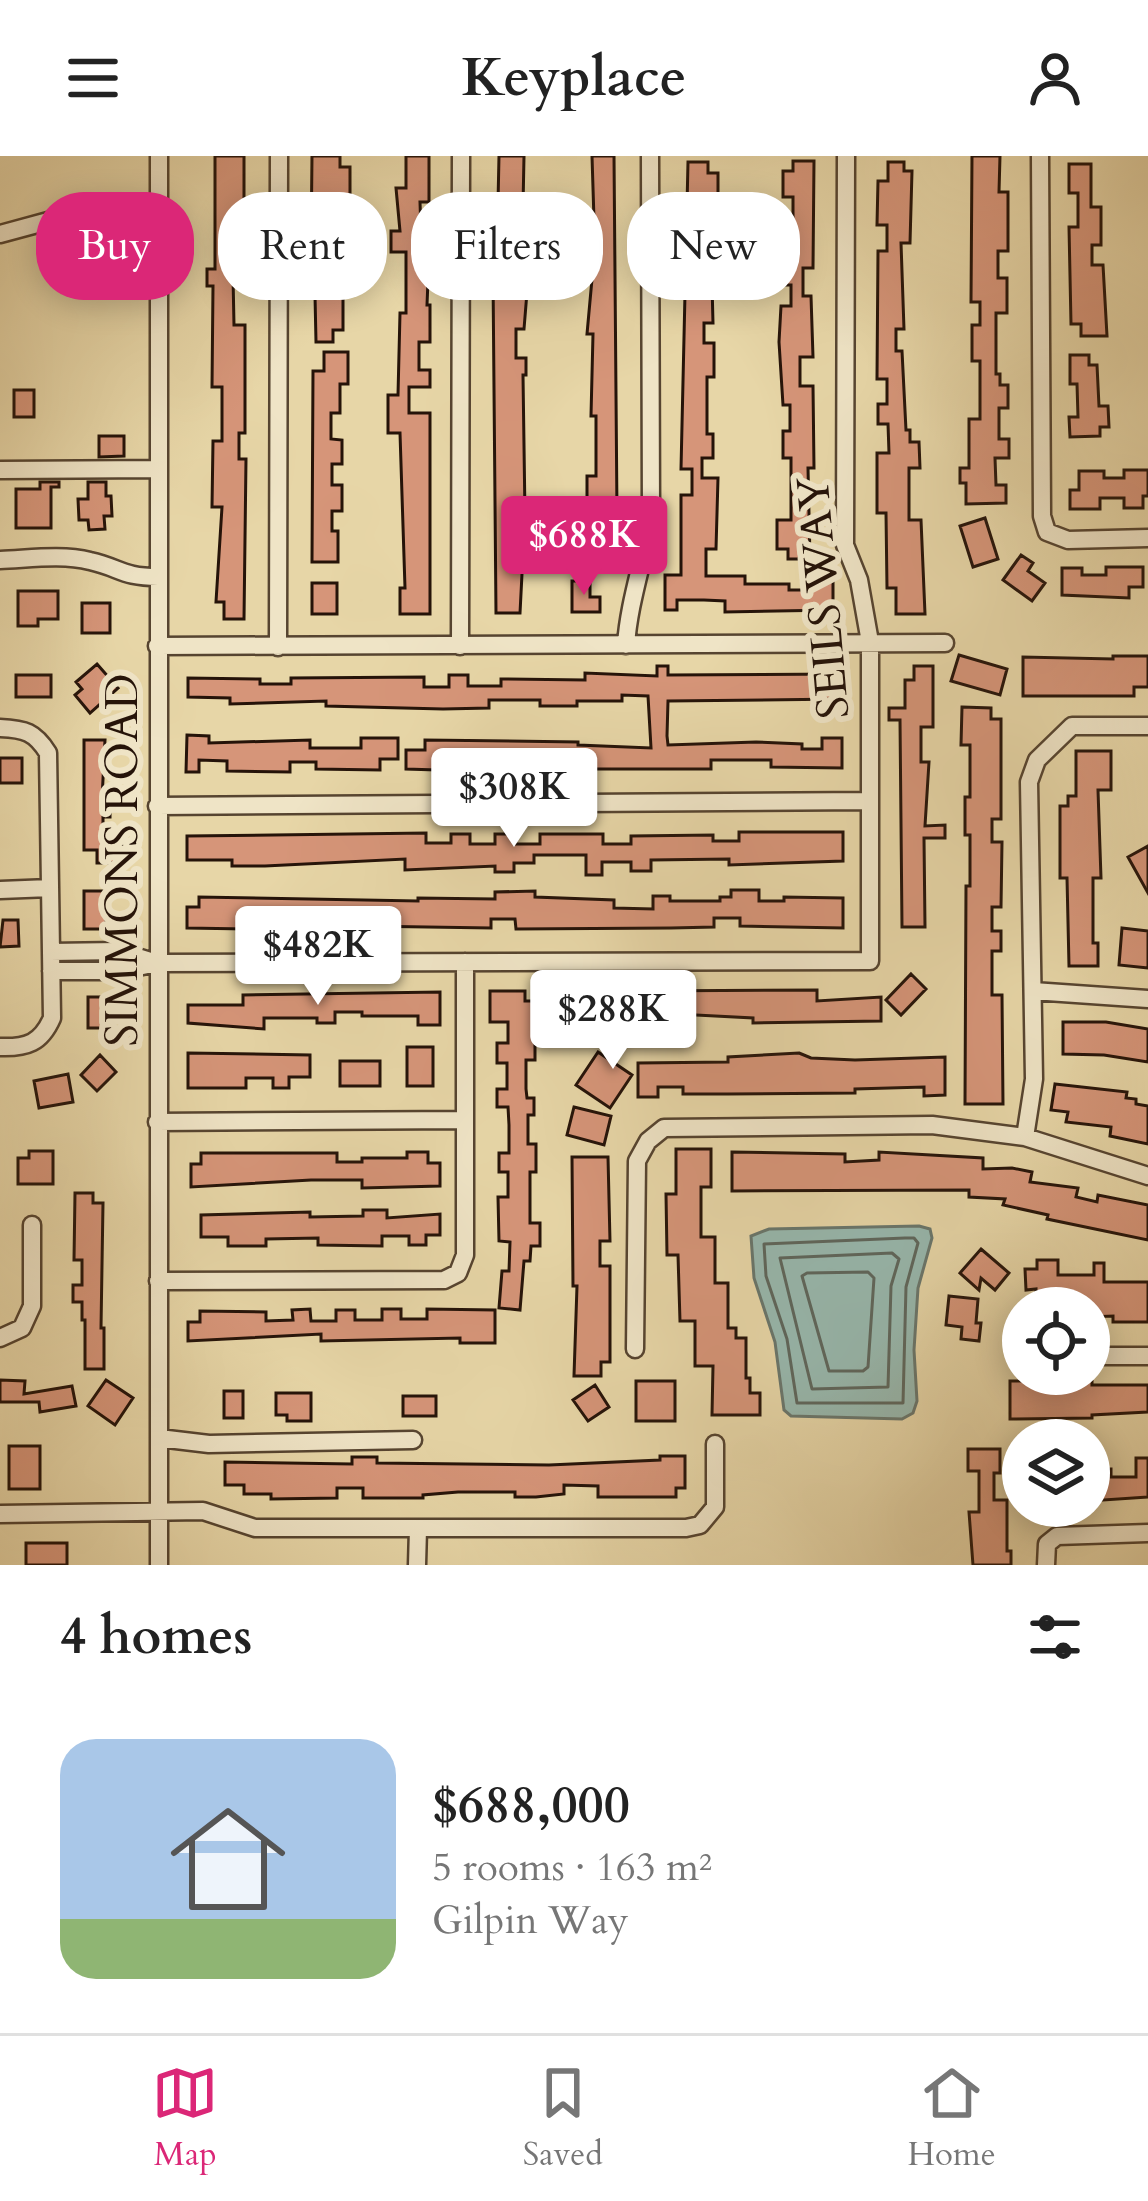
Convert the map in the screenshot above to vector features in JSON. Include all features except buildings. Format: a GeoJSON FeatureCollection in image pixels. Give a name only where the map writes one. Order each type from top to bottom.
{"type":"FeatureCollection","features":[{"type":"Feature","properties":{"kind":"street","name":"SIMMONS ROAD"},"geometry":{"type":"LineString","coordinates":[[158,192],[159,156]]}},
{"type":"Feature","properties":{"kind":"street"},"geometry":{"type":"LineString","coordinates":[[278,156],[278,647]]}},
{"type":"Feature","properties":{"kind":"street"},"geometry":{"type":"LineString","coordinates":[[460,646],[461,156]]}},
{"type":"Feature","properties":{"kind":"street"},"geometry":{"type":"LineString","coordinates":[[626,645],[629,600],[646,551],[651,517],[650,156]]}},
{"type":"Feature","properties":{"kind":"street","name":"SEILS WAY"},"geometry":{"type":"LineString","coordinates":[[465,962],[870,961],[869,642],[859,580],[845,545],[846,156]]}},
{"type":"Feature","properties":{"kind":"street"},"geometry":{"type":"LineString","coordinates":[[1040,156],[1042,517],[1047,532],[1068,541],[1148,538]]}},
{"type":"Feature","properties":{"kind":"street"},"geometry":{"type":"LineString","coordinates":[[0,234],[36,224]]}},
{"type":"Feature","properties":{"kind":"street","name":"SIMMONS ROAD"},"geometry":{"type":"LineString","coordinates":[[158,300],[159,1565]]}},
{"type":"Feature","properties":{"kind":"street"},"geometry":{"type":"LineString","coordinates":[[0,470],[158,469]]}},
{"type":"Feature","properties":{"kind":"street"},"geometry":{"type":"LineString","coordinates":[[0,560],[77,559],[126,576],[158,577]]}},
{"type":"Feature","properties":{"kind":"street"},"geometry":{"type":"LineString","coordinates":[[157,646],[945,643]]}},
{"type":"Feature","properties":{"kind":"street"},"geometry":{"type":"LineString","coordinates":[[1025,1137],[1034,1079],[1029,782],[1037,760],[1072,726],[1148,726]]}},
{"type":"Feature","properties":{"kind":"street"},"geometry":{"type":"LineString","coordinates":[[0,728],[20,728],[37,735],[48,753],[52,1018],[44,1035],[31,1046],[0,1047]]}},
{"type":"Feature","properties":{"kind":"street"},"geometry":{"type":"LineString","coordinates":[[157,806],[870,802]]}},
{"type":"Feature","properties":{"kind":"street"},"geometry":{"type":"LineString","coordinates":[[0,890],[50,889]]}},
{"type":"Feature","properties":{"kind":"street"},"geometry":{"type":"LineString","coordinates":[[51,962],[118,952],[157,963],[465,962],[465,1255],[458,1273],[444,1280],[158,1281]]}},
{"type":"Feature","properties":{"kind":"street"},"geometry":{"type":"LineString","coordinates":[[1033,991],[1148,999]]}},
{"type":"Feature","properties":{"kind":"street"},"geometry":{"type":"LineString","coordinates":[[157,1122],[464,1120]]}},
{"type":"Feature","properties":{"kind":"street"},"geometry":{"type":"LineString","coordinates":[[635,1349],[637,1161],[648,1141],[664,1128],[932,1125],[1025,1137],[1148,1176]]}},
{"type":"Feature","properties":{"kind":"street"},"geometry":{"type":"LineString","coordinates":[[0,1338],[22,1328],[32,1306],[32,1225]]}},
{"type":"Feature","properties":{"kind":"street"},"geometry":{"type":"LineString","coordinates":[[1110,1356],[1148,1356]]}},
{"type":"Feature","properties":{"kind":"street"},"geometry":{"type":"LineString","coordinates":[[159,1438],[209,1444],[413,1440]]}},
{"type":"Feature","properties":{"kind":"street"},"geometry":{"type":"LineString","coordinates":[[0,1514],[203,1511],[254,1528],[700,1525],[715,1507],[716,1444]]}},
{"type":"Feature","properties":{"kind":"street"},"geometry":{"type":"LineString","coordinates":[[417,1565],[418,1529]]}},
{"type":"Feature","properties":{"kind":"street"},"geometry":{"type":"LineString","coordinates":[[1046,1565],[1047,1544],[1057,1536],[1148,1533]]}},
{"type":"Feature","properties":{"kind":"water"},"geometry":{"type":"Polygon","coordinates":[[[769,1229],[930,1229],[932,1238],[918,1288],[913,1413],[902,1419],[791,1416],[784,1410],[775,1342],[754,1278],[751,1236],[769,1229]]]}}]}
